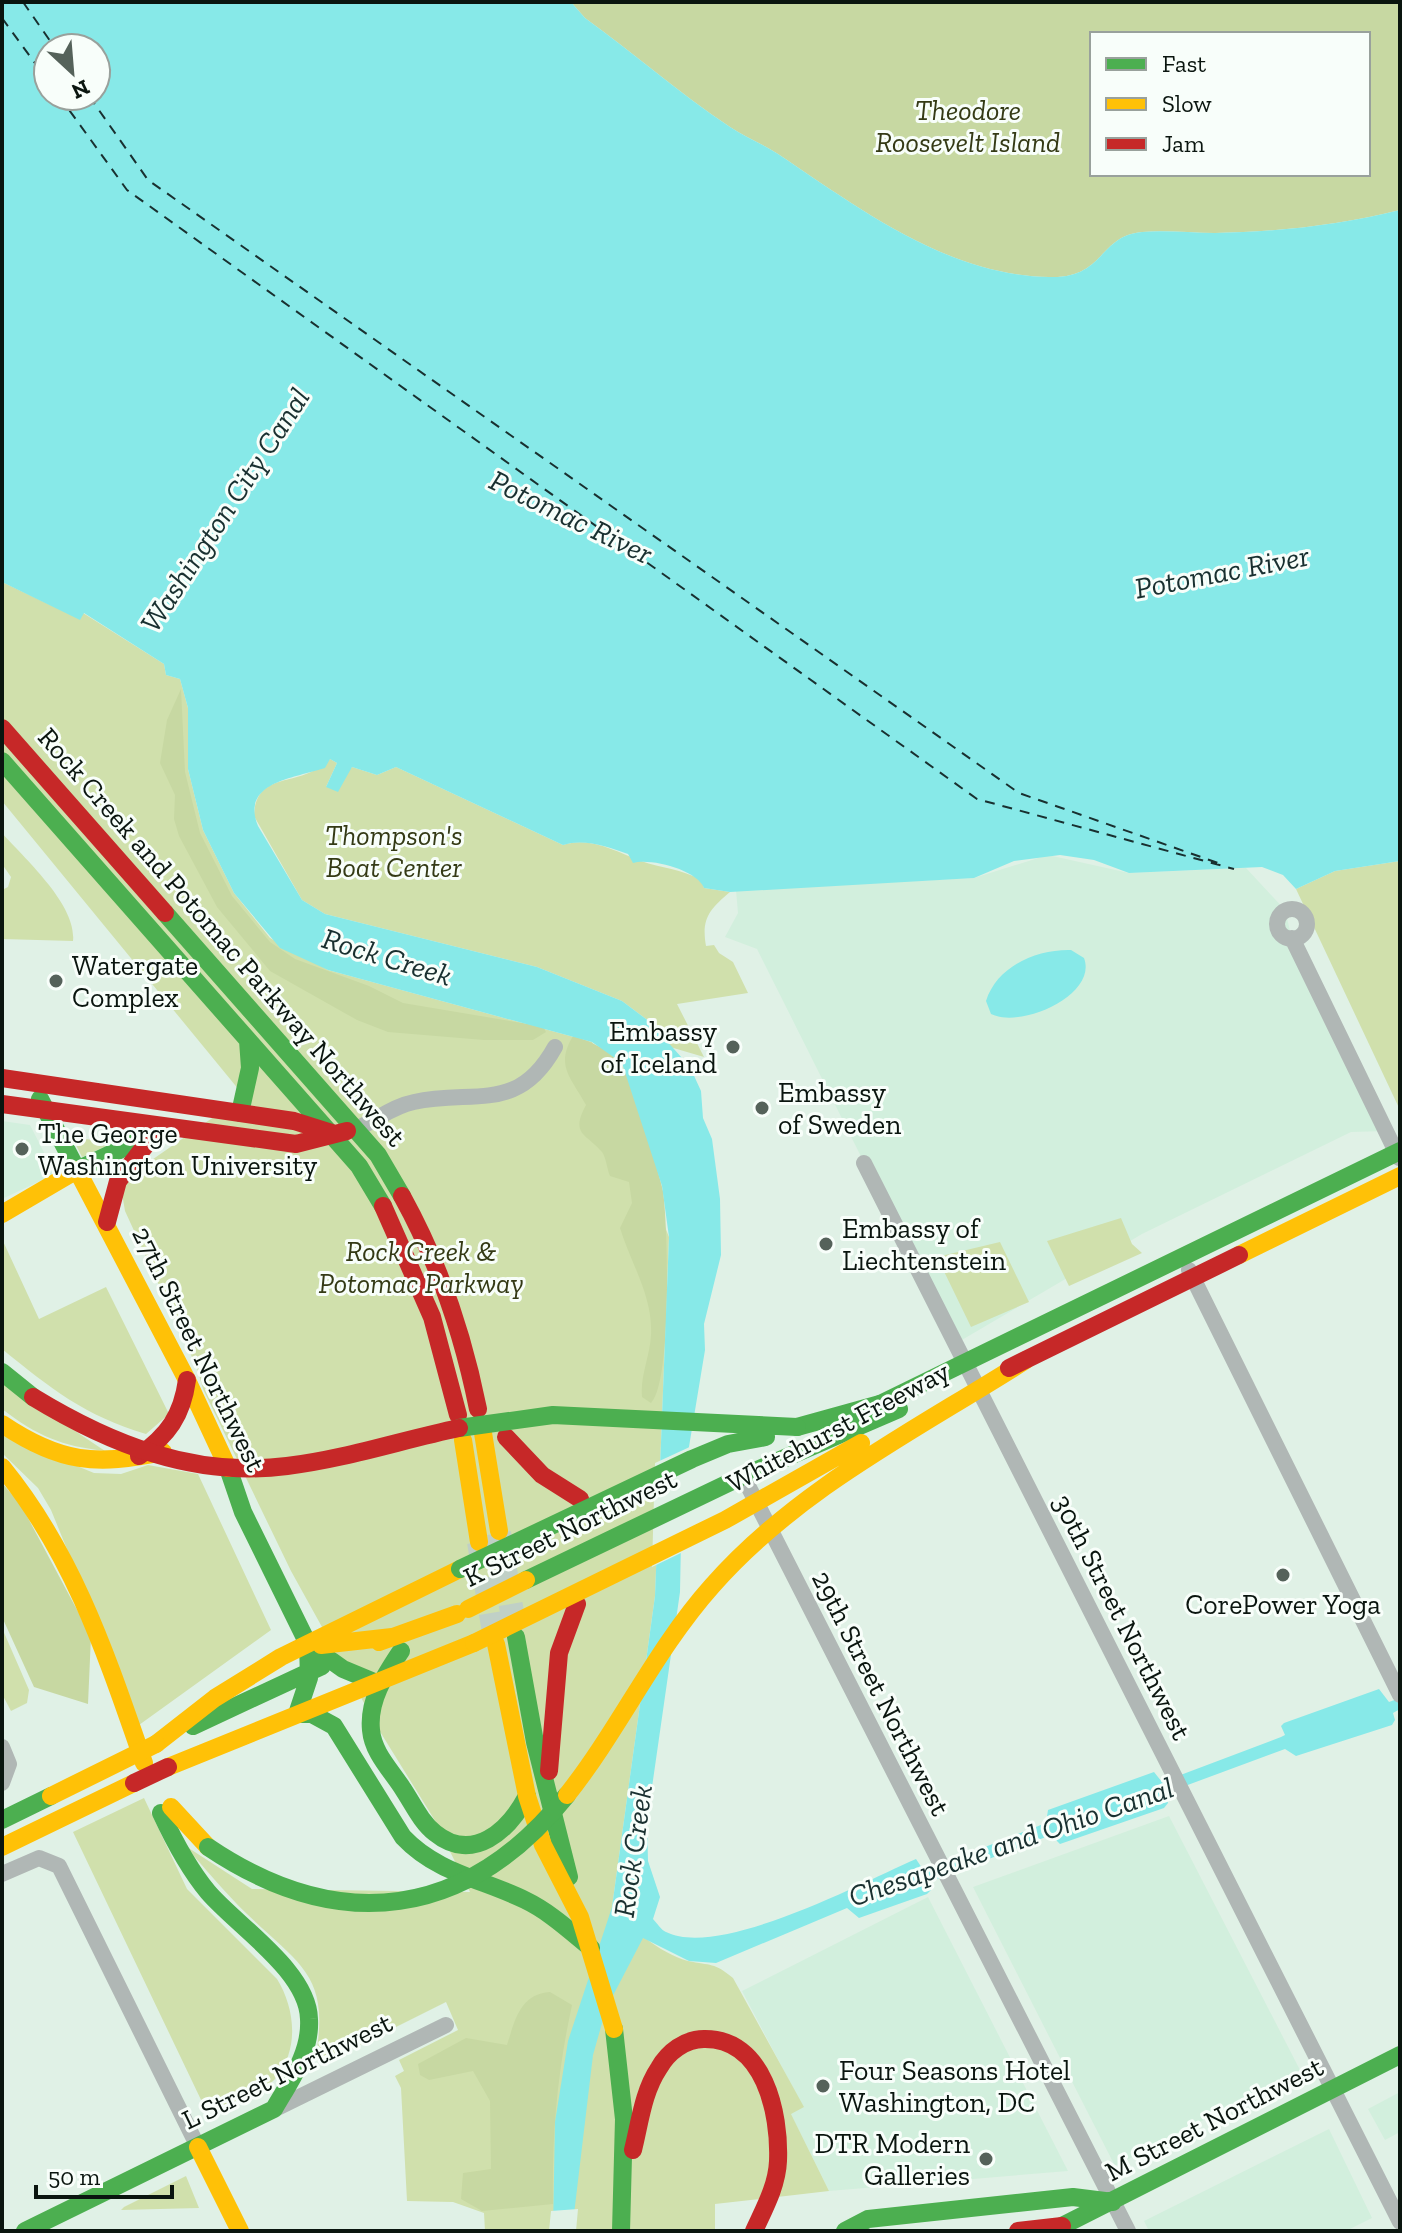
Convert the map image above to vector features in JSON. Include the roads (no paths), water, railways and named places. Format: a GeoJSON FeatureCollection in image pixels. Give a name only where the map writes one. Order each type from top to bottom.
{"type":"FeatureCollection","features":[{"type":"Feature","properties":{"kind":"main road","name":"Rock Creek and Potomac Parkway Northwest"},"geometry":{"type":"LineString","coordinates":[[2,728],[358,1128],[387,1169],[423,1235],[453,1308],[483,1409]]}},
{"type":"Feature","properties":{"kind":"main road","name":"Rock Creek and Potomac Parkway Northwest"},"geometry":{"type":"LineString","coordinates":[[2,761],[334,1134],[368,1179],[408,1254],[439,1336],[458,1415]]}},
{"type":"Feature","properties":{"kind":"main road"},"geometry":{"type":"LineString","coordinates":[[240,1113],[250,1068],[248,1040]]}},
{"type":"Feature","properties":{"kind":"main road"},"geometry":{"type":"LineString","coordinates":[[2,1078],[294,1121],[334,1134]]}},
{"type":"Feature","properties":{"kind":"main road","name":"27th Street Northwest"},"geometry":{"type":"LineString","coordinates":[[32,1082],[187,1380],[230,1472],[243,1512],[308,1644]]}},
{"type":"Feature","properties":{"kind":"main road"},"geometry":{"type":"LineString","coordinates":[[2,1104],[160,1130],[296,1144],[358,1128]]}},
{"type":"Feature","properties":{"kind":"main road"},"geometry":{"type":"LineString","coordinates":[[2,1214],[28,1201],[54,1181],[205,1108]]}},
{"type":"Feature","properties":{"kind":"main road"},"geometry":{"type":"LineString","coordinates":[[28,1201],[56,1195],[73,1197],[107,1222],[122,1173],[160,1130]]}},
{"type":"Feature","properties":{"kind":"main road","name":"Whitehurst Freeway"},"geometry":{"type":"LineString","coordinates":[[308,1644],[692,1459],[728,1444],[774,1436],[894,1398],[1400,1151]]}},
{"type":"Feature","properties":{"kind":"main road","name":"K Street Northwest"},"geometry":{"type":"LineString","coordinates":[[218,1705],[332,1661],[396,1644],[743,1476],[970,1375],[1400,1162]]}},
{"type":"Feature","properties":{"kind":"main road","name":"Whitehurst Freeway"},"geometry":{"type":"LineString","coordinates":[[297,1714],[379,1684],[474,1643],[725,1520],[874,1436],[1400,1176]]}},
{"type":"Feature","properties":{"kind":"main road"},"geometry":{"type":"LineString","coordinates":[[274,2109],[291,2085],[308,2045],[310,2020],[305,1996],[284,1965],[203,1887],[180,1852],[166,1810],[208,1847],[241,1870],[274,1885],[314,1897],[353,1903],[416,1898],[453,1888],[486,1872],[522,1847],[553,1817],[669,1639],[738,1558],[841,1476],[1026,1360]]}},
{"type":"Feature","properties":{"kind":"main road"},"geometry":{"type":"LineString","coordinates":[[2,1372],[33,1397],[89,1431],[126,1448],[169,1461],[234,1469],[301,1464],[522,1416],[797,1427]]}},
{"type":"Feature","properties":{"kind":"main road"},"geometry":{"type":"LineString","coordinates":[[135,1459],[165,1437],[179,1419],[187,1380]]}},
{"type":"Feature","properties":{"kind":"main road"},"geometry":{"type":"LineString","coordinates":[[2,1424],[27,1442],[69,1458],[104,1464],[179,1450],[199,1456],[243,1512]]}},
{"type":"Feature","properties":{"kind":"main road"},"geometry":{"type":"LineString","coordinates":[[483,1433],[499,1531]]}},
{"type":"Feature","properties":{"kind":"main road"},"geometry":{"type":"LineString","coordinates":[[506,1437],[553,1484],[580,1499]]}},
{"type":"Feature","properties":{"kind":"main road"},"geometry":{"type":"LineString","coordinates":[[463,1440],[479,1542]]}},
{"type":"Feature","properties":{"kind":"main road"},"geometry":{"type":"LineString","coordinates":[[2,1467],[33,1503],[72,1571],[144,1763]]}},
{"type":"Feature","properties":{"kind":"main road"},"geometry":{"type":"LineString","coordinates":[[547,1789],[559,1653],[577,1604]]}},
{"type":"Feature","properties":{"kind":"main road"},"geometry":{"type":"LineString","coordinates":[[516,1637],[573,1899]]}},
{"type":"Feature","properties":{"kind":"main road"},"geometry":{"type":"LineString","coordinates":[[308,1644],[396,1644],[379,1684],[371,1719],[375,1747],[439,1836],[459,1844],[489,1841],[514,1822],[527,1796]]}},
{"type":"Feature","properties":{"kind":"main road"},"geometry":{"type":"LineString","coordinates":[[308,1644],[357,1676],[379,1684]]}},
{"type":"Feature","properties":{"kind":"main road"},"geometry":{"type":"LineString","coordinates":[[308,1644],[310,1670],[297,1714],[312,1714],[334,1726],[403,1837],[417,1853],[437,1865],[539,1907],[591,1948]]}},
{"type":"Feature","properties":{"kind":"main road","name":"K Street Northwest"},"geometry":{"type":"LineString","coordinates":[[2,1820],[156,1744],[308,1644]]}},
{"type":"Feature","properties":{"kind":"main road","name":"K Street Northwest"},"geometry":{"type":"LineString","coordinates":[[2,1847],[168,1767],[297,1714],[357,1676],[396,1644]]}},
{"type":"Feature","properties":{"kind":"main road"},"geometry":{"type":"LineString","coordinates":[[496,1644],[527,1796],[543,1845],[573,1899],[612,2018],[622,2083],[625,2181],[621,2231]]}},
{"type":"Feature","properties":{"kind":"main road"},"geometry":{"type":"LineString","coordinates":[[625,2181],[659,2067],[672,2051],[690,2041],[710,2038],[732,2043],[747,2055],[765,2083],[777,2142],[777,2172],[754,2231]]}},
{"type":"Feature","properties":{"kind":"main road","name":"M Street Northwest"},"geometry":{"type":"LineString","coordinates":[[1018,2231],[1057,2228],[1400,2055]]}},
{"type":"Feature","properties":{"kind":"main road","name":"L Street Northwest"},"geometry":{"type":"LineString","coordinates":[[25,2231],[274,2109]]}},
{"type":"Feature","properties":{"kind":"main road"},"geometry":{"type":"LineString","coordinates":[[198,2147],[240,2231]]}},
{"type":"Feature","properties":{"kind":"main road"},"geometry":{"type":"LineString","coordinates":[[845,2231],[868,2219],[930,2212],[1073,2197],[1113,2202]]}},
{"type":"Feature","properties":{"kind":"main road"},"geometry":{"type":"LineString","coordinates":[[930,2212],[939,2231]]}},
{"type":"Feature","properties":{"kind":"street"},"geometry":{"type":"LineString","coordinates":[[1292,938],[1400,1162]]}},
{"type":"Feature","properties":{"kind":"street"},"geometry":{"type":"LineString","coordinates":[[358,1128],[406,1104],[511,1091],[537,1076],[555,1047]]}},
{"type":"Feature","properties":{"kind":"street","name":"30th Street Northwest"},"geometry":{"type":"LineString","coordinates":[[864,1163],[1400,2222]]}},
{"type":"Feature","properties":{"kind":"street"},"geometry":{"type":"LineString","coordinates":[[1188,1268],[1398,1692]]}},
{"type":"Feature","properties":{"kind":"street","name":"29th Street Northwest"},"geometry":{"type":"LineString","coordinates":[[743,1476],[930,1849],[1128,2231]]}},
{"type":"Feature","properties":{"kind":"street"},"geometry":{"type":"LineString","coordinates":[[2,1783],[8,1773],[5,1753]]}},
{"type":"Feature","properties":{"kind":"street"},"geometry":{"type":"LineString","coordinates":[[2,1874],[39,1858],[59,1866],[198,2147]]}},
{"type":"Feature","properties":{"kind":"street","name":"L Street Northwest"},"geometry":{"type":"LineString","coordinates":[[274,2109],[446,2025]]}},
{"type":"Feature","properties":{"kind":"water"},"geometry":{"type":"Polygon","coordinates":[[[2,2],[571,2],[585,18],[711,114],[872,216],[939,251],[975,265],[1011,273],[1067,276],[1091,265],[1117,241],[1142,232],[1215,233],[1285,229],[1331,224],[1400,210],[1400,861],[1335,871],[1296,889],[1283,875],[1262,867],[1129,873],[1094,860],[1060,855],[1014,861],[974,878],[730,892],[704,888],[692,876],[673,867],[651,862],[633,863],[628,854],[604,846],[579,842],[563,845],[396,767],[377,775],[352,767],[338,792],[326,787],[337,763],[330,759],[325,768],[286,779],[263,791],[254,811],[258,826],[302,900],[325,914],[537,967],[622,1001],[650,1022],[690,1067],[701,1091],[703,1118],[712,1139],[720,1199],[721,1255],[704,1324],[705,1350],[682,1489],[680,1592],[647,1822],[648,1861],[660,1897],[653,1919],[662,1930],[690,1938],[720,1935],[791,1914],[916,1859],[924,1871],[1046,1823],[1048,1810],[1154,1772],[1162,1782],[1281,1737],[1285,1735],[1281,1726],[1284,1723],[1379,1689],[1389,1702],[1400,1698],[1400,1709],[1393,1713],[1395,1720],[1392,1725],[1296,1756],[1285,1749],[1166,1793],[1168,1803],[1164,1808],[1060,1844],[1051,1835],[929,1882],[931,1890],[927,1894],[859,1918],[847,1908],[716,1963],[689,1961],[643,1938],[606,2009],[593,2055],[572,2231],[553,2231],[555,2122],[568,2041],[612,1907],[655,1596],[669,1237],[662,1186],[622,1063],[592,1042],[328,970],[280,948],[234,893],[203,830],[188,769],[188,708],[180,679],[166,675],[164,664],[84,613],[80,620],[2,582],[2,2]]]}},
{"type":"Feature","properties":{"kind":"water"},"geometry":{"type":"Polygon","coordinates":[[[1071,950],[1084,958],[1085,972],[1080,984],[1069,996],[1054,1006],[1020,1017],[991,1014],[986,1001],[991,989],[1009,969],[1032,956],[1071,950]]]}},
{"type":"Feature","properties":{"kind":"tunnel"},"geometry":{"type":"LineString","coordinates":[[499,1533],[516,1637]]}},
{"type":"Feature","properties":{"kind":"tunnel"},"geometry":{"type":"LineString","coordinates":[[479,1542],[496,1644]]}},
{"type":"Feature","properties":{"kind":"place","name":"Watergate Complex"},"geometry":{"type":"Point","coordinates":[56,981]}},
{"type":"Feature","properties":{"kind":"place","name":"Embassy of Iceland"},"geometry":{"type":"Point","coordinates":[733,1047]}},
{"type":"Feature","properties":{"kind":"place","name":"Embassy of Sweden"},"geometry":{"type":"Point","coordinates":[762,1108]}},
{"type":"Feature","properties":{"kind":"place","name":"The George Washington University"},"geometry":{"type":"Point","coordinates":[22,1149]}},
{"type":"Feature","properties":{"kind":"place","name":"Embassy of Liechtenstein"},"geometry":{"type":"Point","coordinates":[826,1244]}},
{"type":"Feature","properties":{"kind":"place","name":"CorePower Yoga"},"geometry":{"type":"Point","coordinates":[1283,1575]}},
{"type":"Feature","properties":{"kind":"place","name":"Four Seasons Hotel Washington, DC"},"geometry":{"type":"Point","coordinates":[823,2086]}},
{"type":"Feature","properties":{"kind":"place","name":"DTR Modern Galleries"},"geometry":{"type":"Point","coordinates":[986,2159]}},
{"type":"Feature","properties":{"kind":"park label","name":"Theodore Roosevelt Island"},"geometry":{"type":"Point","coordinates":[968,126]}},
{"type":"Feature","properties":{"kind":"park label","name":"Thompson's Boat Center"},"geometry":{"type":"Point","coordinates":[394,851]}},
{"type":"Feature","properties":{"kind":"park label","name":"Rock Creek & Potomac Parkway"},"geometry":{"type":"Point","coordinates":[421,1267]}},
{"type":"Feature","properties":{"kind":"water label","name":"Washington City Canal"},"geometry":{"type":"Point","coordinates":[225,510]}},
{"type":"Feature","properties":{"kind":"water label","name":"Potomac River"},"geometry":{"type":"Point","coordinates":[571,517]}},
{"type":"Feature","properties":{"kind":"water label","name":"Potomac River"},"geometry":{"type":"Point","coordinates":[1222,572]}},
{"type":"Feature","properties":{"kind":"water label","name":"Rock Creek"},"geometry":{"type":"Point","coordinates":[387,957]}},
{"type":"Feature","properties":{"kind":"water label","name":"Chesapeake and Ohio Canal"},"geometry":{"type":"Point","coordinates":[1011,1842]}},
{"type":"Feature","properties":{"kind":"water label","name":"Rock Creek"},"geometry":{"type":"Point","coordinates":[633,1851]}}]}
